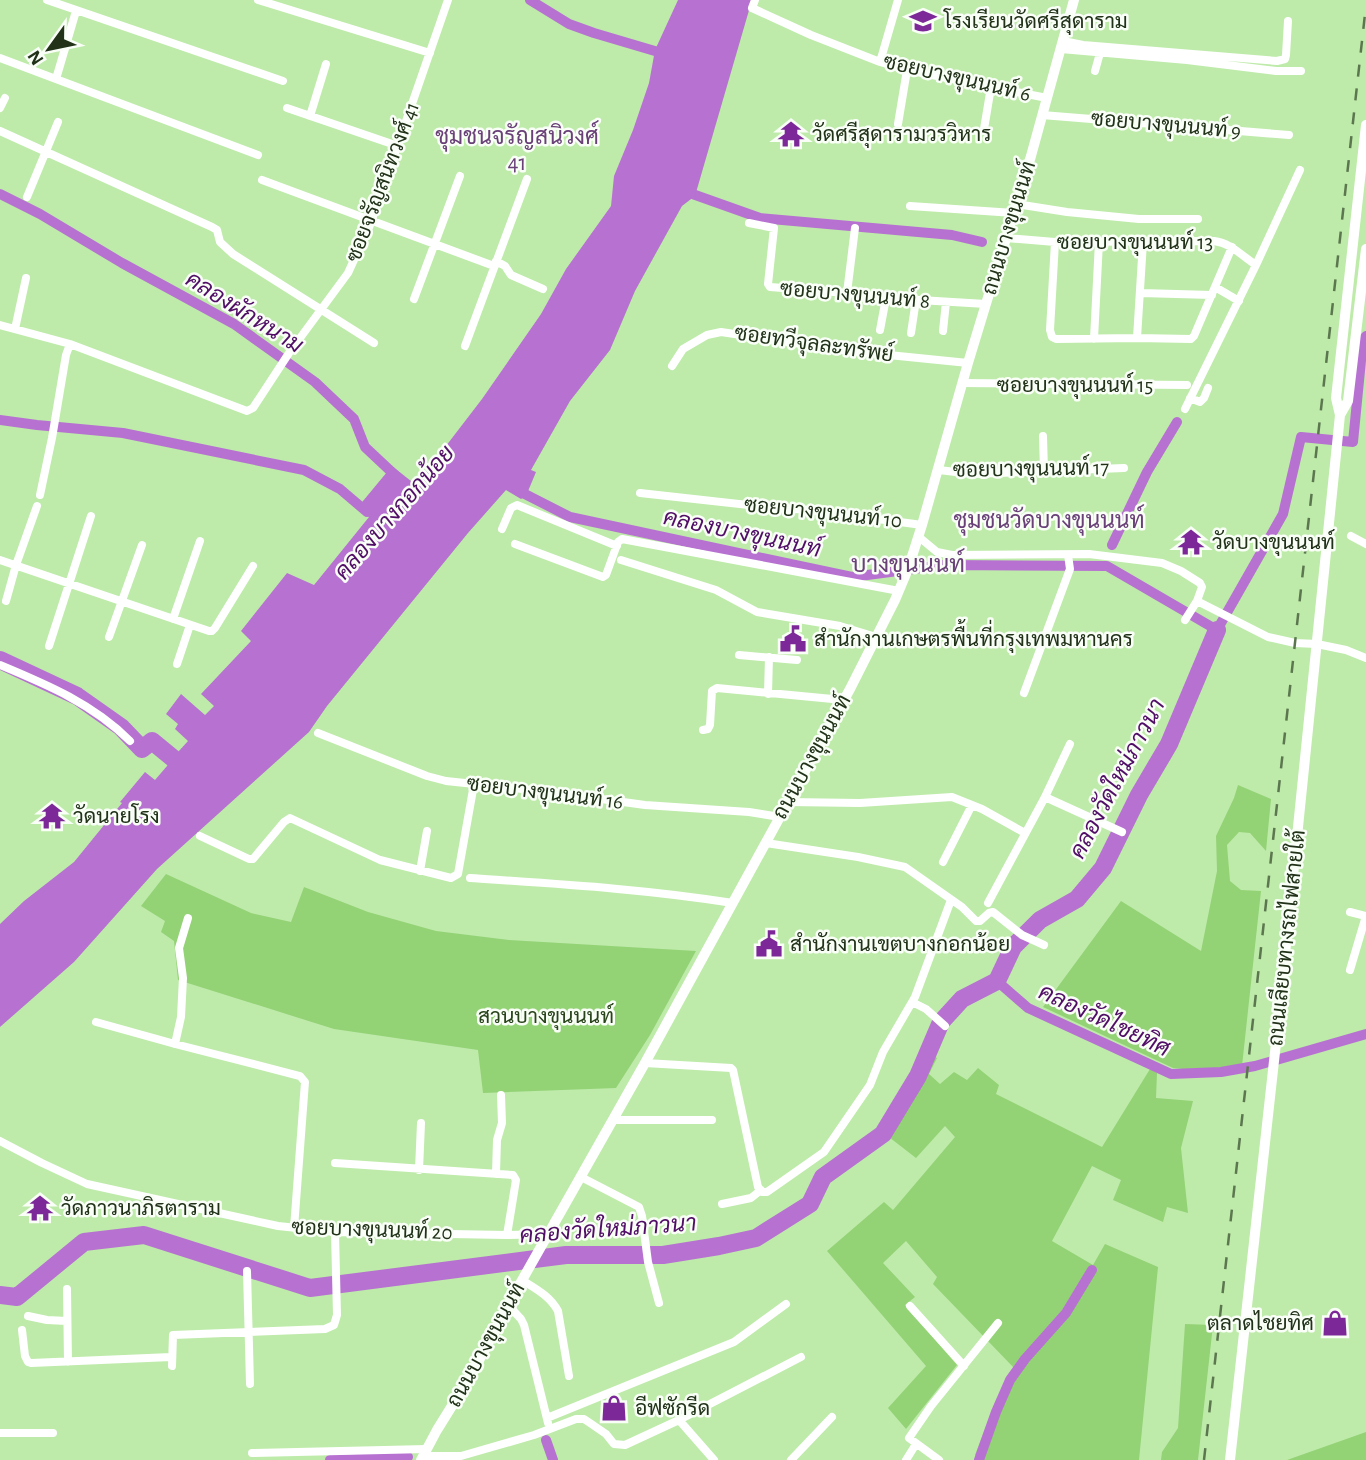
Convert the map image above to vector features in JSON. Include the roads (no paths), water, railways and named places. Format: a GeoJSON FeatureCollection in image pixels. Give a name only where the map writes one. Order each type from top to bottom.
{"type":"FeatureCollection","features":[{"type":"Feature","properties":{"kind":"main road"},"geometry":{"type":"LineString","coordinates":[[1340,415],[1336,398],[1366,125]]}},
{"type":"Feature","properties":{"kind":"main road"},"geometry":{"type":"LineString","coordinates":[[1340,415],[1348,401],[1366,249]]}},
{"type":"Feature","properties":{"kind":"main road","name":"ถนนเลียบทางรถไฟสายใต้"},"geometry":{"type":"LineString","coordinates":[[1230,1460],[1340,415]]}},
{"type":"Feature","properties":{"kind":"street"},"geometry":{"type":"LineString","coordinates":[[47,0],[283,81]]}},
{"type":"Feature","properties":{"kind":"street"},"geometry":{"type":"LineString","coordinates":[[258,0],[430,53]]}},
{"type":"Feature","properties":{"kind":"street","name":"ซอยจรัญสนิทวงศ์ 41"},"geometry":{"type":"LineString","coordinates":[[70,344],[247,411],[253,408],[289,353],[348,273],[371,221],[449,0]]}},
{"type":"Feature","properties":{"kind":"street"},"geometry":{"type":"LineString","coordinates":[[880,62],[898,0]]}},
{"type":"Feature","properties":{"kind":"street","name":"ถนนบางขุนนนท์"},"geometry":{"type":"LineString","coordinates":[[424,1455],[473,1372],[766,843],[899,591],[939,470],[1074,0]]}},
{"type":"Feature","properties":{"kind":"street","name":"ซอยบางขุนนนท์ 6"},"geometry":{"type":"LineString","coordinates":[[753,4],[811,35],[880,62],[907,70],[1047,97]]}},
{"type":"Feature","properties":{"kind":"street"},"geometry":{"type":"LineString","coordinates":[[56,79],[76,11]]}},
{"type":"Feature","properties":{"kind":"street"},"geometry":{"type":"LineString","coordinates":[[1062,45],[1276,61],[1285,59],[1289,21]]}},
{"type":"Feature","properties":{"kind":"street"},"geometry":{"type":"LineString","coordinates":[[1062,45],[1100,53],[1276,71],[1301,71]]}},
{"type":"Feature","properties":{"kind":"street"},"geometry":{"type":"LineString","coordinates":[[1095,71],[1100,53]]}},
{"type":"Feature","properties":{"kind":"street"},"geometry":{"type":"LineString","coordinates":[[0,58],[258,155]]}},
{"type":"Feature","properties":{"kind":"street"},"geometry":{"type":"LineString","coordinates":[[310,116],[326,64]]}},
{"type":"Feature","properties":{"kind":"street"},"geometry":{"type":"LineString","coordinates":[[898,124],[907,70]]}},
{"type":"Feature","properties":{"kind":"street"},"geometry":{"type":"LineString","coordinates":[[984,129],[991,87]]}},
{"type":"Feature","properties":{"kind":"street"},"geometry":{"type":"LineString","coordinates":[[0,108],[5,99]]}},
{"type":"Feature","properties":{"kind":"street"},"geometry":{"type":"LineString","coordinates":[[287,108],[398,146]]}},
{"type":"Feature","properties":{"kind":"street","name":"ซอยบางขุนนนท์ 9"},"geometry":{"type":"LineString","coordinates":[[1042,115],[1289,135]]}},
{"type":"Feature","properties":{"kind":"street"},"geometry":{"type":"LineString","coordinates":[[27,197],[58,122]]}},
{"type":"Feature","properties":{"kind":"street"},"geometry":{"type":"LineString","coordinates":[[0,131],[212,227],[217,230],[220,242],[233,254],[374,343]]}},
{"type":"Feature","properties":{"kind":"street"},"geometry":{"type":"LineString","coordinates":[[1185,409],[1300,170]]}},
{"type":"Feature","properties":{"kind":"street"},"geometry":{"type":"LineString","coordinates":[[414,299],[460,176]]}},
{"type":"Feature","properties":{"kind":"street"},"geometry":{"type":"LineString","coordinates":[[465,346],[527,179]]}},
{"type":"Feature","properties":{"kind":"street"},"geometry":{"type":"LineString","coordinates":[[262,180],[434,244],[506,266],[511,275],[543,289]]}},
{"type":"Feature","properties":{"kind":"street"},"geometry":{"type":"LineString","coordinates":[[910,206],[1015,209],[1139,219],[1198,219]]}},
{"type":"Feature","properties":{"kind":"street","name":"ซอยบางขุนนนท์ 8"},"geometry":{"type":"LineString","coordinates":[[749,223],[775,228],[768,284],[770,288],[986,304]]}},
{"type":"Feature","properties":{"kind":"street"},"geometry":{"type":"LineString","coordinates":[[847,293],[855,228]]}},
{"type":"Feature","properties":{"kind":"street","name":"ซอยบางขุนนนท์ 13"},"geometry":{"type":"LineString","coordinates":[[1006,238],[1055,242],[1214,241],[1227,244],[1256,265]]}},
{"type":"Feature","properties":{"kind":"street"},"geometry":{"type":"LineString","coordinates":[[1055,242],[1050,335],[1054,338],[1191,339],[1232,247]]}},
{"type":"Feature","properties":{"kind":"street"},"geometry":{"type":"LineString","coordinates":[[1094,339],[1099,242]]}},
{"type":"Feature","properties":{"kind":"street"},"geometry":{"type":"LineString","coordinates":[[1138,338],[1143,242]]}},
{"type":"Feature","properties":{"kind":"street"},"geometry":{"type":"LineString","coordinates":[[15,329],[26,278]]}},
{"type":"Feature","properties":{"kind":"street"},"geometry":{"type":"LineString","coordinates":[[1140,293],[1213,291],[1239,301]]}},
{"type":"Feature","properties":{"kind":"street"},"geometry":{"type":"LineString","coordinates":[[880,330],[886,298]]}},
{"type":"Feature","properties":{"kind":"street"},"geometry":{"type":"LineString","coordinates":[[911,333],[916,300]]}},
{"type":"Feature","properties":{"kind":"street"},"geometry":{"type":"LineString","coordinates":[[943,331],[946,302]]}},
{"type":"Feature","properties":{"kind":"street"},"geometry":{"type":"LineString","coordinates":[[0,325],[70,344],[40,495]]}},
{"type":"Feature","properties":{"kind":"street","name":"ซอยทวีจุลละทรัพย์"},"geometry":{"type":"LineString","coordinates":[[672,366],[683,349],[707,335],[722,332],[849,351],[968,363]]}},
{"type":"Feature","properties":{"kind":"street","name":"ซอยบางขุนนนท์ 15"},"geometry":{"type":"LineString","coordinates":[[962,383],[1187,385]]}},
{"type":"Feature","properties":{"kind":"street"},"geometry":{"type":"LineString","coordinates":[[1198,383],[1219,393]]}},
{"type":"Feature","properties":{"kind":"street"},"geometry":{"type":"LineString","coordinates":[[1190,398],[1200,402],[1208,388]]}},
{"type":"Feature","properties":{"kind":"street"},"geometry":{"type":"LineString","coordinates":[[1043,436],[1044,471]]}},
{"type":"Feature","properties":{"kind":"street","name":"ซอยบางขุนนนท์ 17"},"geometry":{"type":"LineString","coordinates":[[939,470],[972,474],[1124,468]]}},
{"type":"Feature","properties":{"kind":"street","name":"ซอยบางขุนนนท์ 10"},"geometry":{"type":"LineString","coordinates":[[640,493],[922,524]]}},
{"type":"Feature","properties":{"kind":"street"},"geometry":{"type":"LineString","coordinates":[[502,529],[511,508],[517,505],[617,546]]}},
{"type":"Feature","properties":{"kind":"street"},"geometry":{"type":"LineString","coordinates":[[6,601],[37,506]]}},
{"type":"Feature","properties":{"kind":"street"},"geometry":{"type":"LineString","coordinates":[[49,646],[91,516]]}},
{"type":"Feature","properties":{"kind":"street"},"geometry":{"type":"LineString","coordinates":[[1351,536],[1365,542]]}},
{"type":"Feature","properties":{"kind":"street"},"geometry":{"type":"LineString","coordinates":[[919,537],[937,552],[951,555],[1089,554],[1162,563],[1201,584],[1197,601],[1187,616]]}},
{"type":"Feature","properties":{"kind":"street"},"geometry":{"type":"LineString","coordinates":[[515,544],[603,577],[618,542],[622,539],[899,591]]}},
{"type":"Feature","properties":{"kind":"street"},"geometry":{"type":"LineString","coordinates":[[173,620],[200,541]]}},
{"type":"Feature","properties":{"kind":"street"},"geometry":{"type":"LineString","coordinates":[[109,637],[142,545]]}},
{"type":"Feature","properties":{"kind":"street"},"geometry":{"type":"LineString","coordinates":[[1024,693],[1070,569],[1068,555]]}},
{"type":"Feature","properties":{"kind":"street"},"geometry":{"type":"LineString","coordinates":[[0,560],[212,631],[253,566]]}},
{"type":"Feature","properties":{"kind":"street"},"geometry":{"type":"LineString","coordinates":[[621,560],[716,590],[757,612],[840,626],[876,637]]}},
{"type":"Feature","properties":{"kind":"street"},"geometry":{"type":"LineString","coordinates":[[1197,601],[1268,637],[1346,650],[1366,659]]}},
{"type":"Feature","properties":{"kind":"street"},"geometry":{"type":"LineString","coordinates":[[177,664],[190,625]]}},
{"type":"Feature","properties":{"kind":"street"},"geometry":{"type":"LineString","coordinates":[[739,655],[797,660]]}},
{"type":"Feature","properties":{"kind":"street"},"geometry":{"type":"LineString","coordinates":[[768,694],[769,657]]}},
{"type":"Feature","properties":{"kind":"street"},"geometry":{"type":"LineString","coordinates":[[0,665],[76,699],[100,715],[130,741]]}},
{"type":"Feature","properties":{"kind":"street"},"geometry":{"type":"LineString","coordinates":[[703,730],[710,725],[711,695],[714,689],[843,700]]}},
{"type":"Feature","properties":{"kind":"street","name":"ซอยบางขุนนนท์ 16"},"geometry":{"type":"LineString","coordinates":[[318,733],[446,781],[645,805],[780,817]]}},
{"type":"Feature","properties":{"kind":"street"},"geometry":{"type":"LineString","coordinates":[[988,903],[1070,744]]}},
{"type":"Feature","properties":{"kind":"street"},"geometry":{"type":"LineString","coordinates":[[200,836],[253,859],[290,818],[380,860],[447,878],[454,877],[458,874],[474,784]]}},
{"type":"Feature","properties":{"kind":"street"},"geometry":{"type":"LineString","coordinates":[[788,802],[860,803],[952,797],[1025,833]]}},
{"type":"Feature","properties":{"kind":"street"},"geometry":{"type":"LineString","coordinates":[[1045,797],[1120,831]]}},
{"type":"Feature","properties":{"kind":"street"},"geometry":{"type":"LineString","coordinates":[[943,862],[972,805]]}},
{"type":"Feature","properties":{"kind":"street"},"geometry":{"type":"LineString","coordinates":[[421,871],[427,831]]}},
{"type":"Feature","properties":{"kind":"street"},"geometry":{"type":"LineString","coordinates":[[766,843],[905,867],[962,907],[976,921],[993,912],[1022,935],[1044,945]]}},
{"type":"Feature","properties":{"kind":"street"},"geometry":{"type":"LineString","coordinates":[[470,878],[570,884],[733,903]]}},
{"type":"Feature","properties":{"kind":"street"},"geometry":{"type":"LineString","coordinates":[[645,1063],[733,1070],[758,1187],[767,1192],[824,1152],[870,1085],[883,1052],[912,1002],[951,900]]}},
{"type":"Feature","properties":{"kind":"street"},"geometry":{"type":"LineString","coordinates":[[1350,912],[1366,916],[1350,970]]}},
{"type":"Feature","properties":{"kind":"street"},"geometry":{"type":"LineString","coordinates":[[175,1044],[181,1017],[183,978],[179,948],[188,918]]}},
{"type":"Feature","properties":{"kind":"street"},"geometry":{"type":"LineString","coordinates":[[912,1002],[926,1009],[945,1026]]}},
{"type":"Feature","properties":{"kind":"street"},"geometry":{"type":"LineString","coordinates":[[96,1022],[303,1078],[294,1228]]}},
{"type":"Feature","properties":{"kind":"street"},"geometry":{"type":"LineString","coordinates":[[496,1174],[497,1140],[502,1123],[501,1095]]}},
{"type":"Feature","properties":{"kind":"street"},"geometry":{"type":"LineString","coordinates":[[613,1120],[712,1119]]}},
{"type":"Feature","properties":{"kind":"street"},"geometry":{"type":"LineString","coordinates":[[419,1170],[421,1123]]}},
{"type":"Feature","properties":{"kind":"street","name":"ซอยบางขุนนนท์ 20"},"geometry":{"type":"LineString","coordinates":[[0,1141],[87,1184],[266,1224],[335,1231],[549,1234]]}},
{"type":"Feature","properties":{"kind":"street"},"geometry":{"type":"LineString","coordinates":[[335,1163],[513,1175],[516,1180],[507,1235]]}},
{"type":"Feature","properties":{"kind":"street"},"geometry":{"type":"LineString","coordinates":[[581,1177],[639,1207],[659,1303]]}},
{"type":"Feature","properties":{"kind":"street"},"geometry":{"type":"LineString","coordinates":[[722,1204],[751,1198],[761,1190]]}},
{"type":"Feature","properties":{"kind":"street"},"geometry":{"type":"LineString","coordinates":[[22,1330],[28,1362],[68,1362],[172,1361],[173,1335],[324,1329],[334,1325],[337,1315],[335,1231]]}},
{"type":"Feature","properties":{"kind":"street"},"geometry":{"type":"LineString","coordinates":[[247,1271],[250,1384]]}},
{"type":"Feature","properties":{"kind":"street"},"geometry":{"type":"LineString","coordinates":[[522,1280],[542,1292],[558,1311],[569,1376]]}},
{"type":"Feature","properties":{"kind":"street"},"geometry":{"type":"LineString","coordinates":[[66,1289],[68,1362]]}},
{"type":"Feature","properties":{"kind":"street"},"geometry":{"type":"LineString","coordinates":[[547,1418],[734,1342],[786,1304]]}},
{"type":"Feature","properties":{"kind":"street"},"geometry":{"type":"LineString","coordinates":[[508,1305],[524,1325],[547,1418],[547,1431]]}},
{"type":"Feature","properties":{"kind":"street"},"geometry":{"type":"LineString","coordinates":[[911,1306],[964,1366]]}},
{"type":"Feature","properties":{"kind":"street"},"geometry":{"type":"LineString","coordinates":[[28,1316],[67,1321]]}},
{"type":"Feature","properties":{"kind":"street"},"geometry":{"type":"LineString","coordinates":[[906,1460],[931,1406],[998,1323]]}},
{"type":"Feature","properties":{"kind":"street"},"geometry":{"type":"LineString","coordinates":[[252,1453],[461,1456],[547,1431],[576,1419],[584,1419],[606,1434],[614,1444],[625,1445],[801,1357]]}},
{"type":"Feature","properties":{"kind":"street"},"geometry":{"type":"LineString","coordinates":[[792,1460],[832,1417]]}},
{"type":"Feature","properties":{"kind":"street"},"geometry":{"type":"LineString","coordinates":[[679,1420],[714,1460]]}},
{"type":"Feature","properties":{"kind":"street"},"geometry":{"type":"LineString","coordinates":[[4,1433],[53,1433]]}},
{"type":"Feature","properties":{"kind":"street"},"geometry":{"type":"LineString","coordinates":[[913,1441],[939,1460]]}},
{"type":"Feature","properties":{"kind":"water","name":"คลองบางกอกน้อย"},"geometry":{"type":"Polygon","coordinates":[[[678,0],[752,0],[695,196],[682,206],[635,291],[610,350],[570,401],[531,470],[536,472],[526,496],[521,499],[506,490],[327,706],[309,732],[157,869],[74,962],[0,1027],[0,924],[24,901],[74,862],[145,772],[155,780],[173,759],[170,756],[175,749],[178,752],[188,741],[175,729],[178,724],[166,714],[181,694],[205,715],[214,706],[201,694],[251,641],[241,631],[287,573],[314,585],[369,517],[358,507],[392,466],[416,485],[482,399],[541,314],[566,269],[611,206],[614,176],[649,83],[655,50],[678,0]]]}},
{"type":"Feature","properties":{"kind":"waterway"},"geometry":{"type":"LineString","coordinates":[[530,0],[569,24],[665,54]]}},
{"type":"Feature","properties":{"kind":"waterway"},"geometry":{"type":"LineString","coordinates":[[684,191],[760,218],[952,235],[982,242]]}},
{"type":"Feature","properties":{"kind":"waterway","name":"คลองผักหนาม"},"geometry":{"type":"LineString","coordinates":[[0,194],[234,324],[315,382],[354,419],[365,447],[398,478]]}},
{"type":"Feature","properties":{"kind":"waterway","name":"คลองบางขุนนนท์"},"geometry":{"type":"LineString","coordinates":[[517,490],[570,517],[852,577],[944,565],[1107,566],[1217,630],[1283,514],[1301,437],[1353,442],[1363,340],[1366,336]]}},
{"type":"Feature","properties":{"kind":"waterway","name":"คลองบางกอกน้อย"},"geometry":{"type":"LineString","coordinates":[[0,420],[123,433],[304,470],[340,489],[367,512]]}},
{"type":"Feature","properties":{"kind":"waterway"},"geometry":{"type":"LineString","coordinates":[[1112,545],[1147,472],[1177,422]]}},
{"type":"Feature","properties":{"kind":"waterway","name":"คลองวัดใหม่ภาวนา"},"geometry":{"type":"LineString","coordinates":[[0,1295],[17,1297],[84,1242],[144,1235],[310,1288],[566,1255],[663,1255],[756,1238],[810,1204],[823,1177],[883,1134],[918,1076],[941,1022],[962,999],[997,981],[1013,947],[1040,920],[1077,899],[1103,868],[1139,795],[1169,744],[1217,630]]}},
{"type":"Feature","properties":{"kind":"waterway"},"geometry":{"type":"LineString","coordinates":[[0,660],[77,696],[121,727],[142,749],[152,741],[186,769]]}},
{"type":"Feature","properties":{"kind":"waterway","name":"คลองวัดไชยทิศ"},"geometry":{"type":"LineString","coordinates":[[997,981],[1028,1008],[1171,1074],[1221,1072],[1255,1066],[1366,1034]]}},
{"type":"Feature","properties":{"kind":"waterway"},"geometry":{"type":"LineString","coordinates":[[979,1460],[1010,1380],[1066,1313],[1092,1270]]}},
{"type":"Feature","properties":{"kind":"waterway"},"geometry":{"type":"LineString","coordinates":[[546,1440],[553,1460]]}},
{"type":"Feature","properties":{"kind":"waterway"},"geometry":{"type":"LineString","coordinates":[[330,1460],[408,1457]]}},
{"type":"Feature","properties":{"kind":"railway"},"geometry":{"type":"LineString","coordinates":[[1204,1460],[1366,5]]}},
{"type":"Feature","properties":{"kind":"place","name":"โรงเรียนวัดศรีสุดาราม"},"geometry":{"type":"Point","coordinates":[923,21]}},
{"type":"Feature","properties":{"kind":"place","name":"วัดศรีสุดารามวรวิหาร"},"geometry":{"type":"Point","coordinates":[791,134]}},
{"type":"Feature","properties":{"kind":"place","name":"วัดบางขุนนนท์"},"geometry":{"type":"Point","coordinates":[1191,542]}},
{"type":"Feature","properties":{"kind":"place","name":"สำนักงานเกษตรพื้นที่กรุงเทพมหานคร"},"geometry":{"type":"Point","coordinates":[793,639]}},
{"type":"Feature","properties":{"kind":"place","name":"วัดนายโรง"},"geometry":{"type":"Point","coordinates":[52,816]}},
{"type":"Feature","properties":{"kind":"place","name":"สำนักงานเขตบางกอกน้อย"},"geometry":{"type":"Point","coordinates":[769,944]}},
{"type":"Feature","properties":{"kind":"place","name":"วัดภาวนาภิรตาราม"},"geometry":{"type":"Point","coordinates":[40,1208]}},
{"type":"Feature","properties":{"kind":"place","name":"ตลาดไชยทิศ"},"geometry":{"type":"Point","coordinates":[1335,1323]}},
{"type":"Feature","properties":{"kind":"place","name":"อีฟซักรีด"},"geometry":{"type":"Point","coordinates":[614,1408]}},
{"type":"Feature","properties":{"kind":"district","name":"ชุมชนจรัญสนิวงศ์ 41"},"geometry":{"type":"Point","coordinates":[517,150]}},
{"type":"Feature","properties":{"kind":"district","name":"ชุมชนวัดบางขุนนนท์"},"geometry":{"type":"Point","coordinates":[1049,521]}},
{"type":"Feature","properties":{"kind":"district","name":"บางขุนนนท์"},"geometry":{"type":"Point","coordinates":[908,565]}},
{"type":"Feature","properties":{"kind":"park label","name":"สวนบางขุนนนท์"},"geometry":{"type":"Point","coordinates":[546,1016]}}]}
